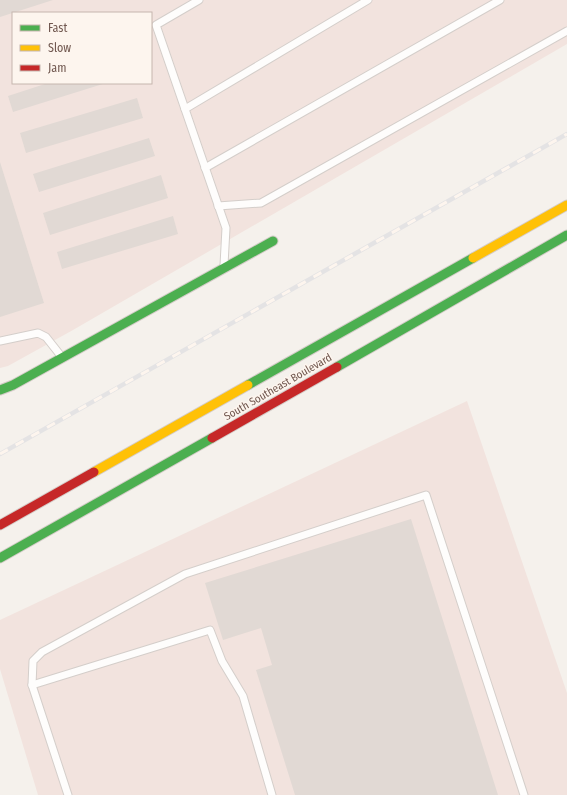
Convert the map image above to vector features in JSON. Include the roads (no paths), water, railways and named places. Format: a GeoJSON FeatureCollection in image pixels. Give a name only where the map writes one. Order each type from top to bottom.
{"type":"FeatureCollection","features":[{"type":"Feature","properties":{"kind":"main road","name":"South Southeast Boulevard"},"geometry":{"type":"LineString","coordinates":[[0,525],[567,205]]}},
{"type":"Feature","properties":{"kind":"main road","name":"South Southeast Boulevard"},"geometry":{"type":"LineString","coordinates":[[0,558],[567,235]]}},
{"type":"Feature","properties":{"kind":"main road"},"geometry":{"type":"LineString","coordinates":[[0,390],[13,385],[63,358],[273,241]]}},
{"type":"Feature","properties":{"kind":"lane"},"geometry":{"type":"LineString","coordinates":[[199,0],[156,25],[226,228],[224,269]]}},
{"type":"Feature","properties":{"kind":"lane"},"geometry":{"type":"LineString","coordinates":[[185,109],[368,0]]}},
{"type":"Feature","properties":{"kind":"lane"},"geometry":{"type":"LineString","coordinates":[[206,168],[500,0]]}},
{"type":"Feature","properties":{"kind":"lane"},"geometry":{"type":"LineString","coordinates":[[218,206],[261,203],[567,31]]}},
{"type":"Feature","properties":{"kind":"lane"},"geometry":{"type":"LineString","coordinates":[[0,340],[38,333],[46,337],[63,358]]}},
{"type":"Feature","properties":{"kind":"lane"},"geometry":{"type":"LineString","coordinates":[[68,795],[32,685],[33,661],[42,652],[185,574],[426,495],[524,795]]}},
{"type":"Feature","properties":{"kind":"lane"},"geometry":{"type":"LineString","coordinates":[[32,685],[210,630],[222,661],[243,696],[272,795]]}},
{"type":"Feature","properties":{"kind":"railway"},"geometry":{"type":"LineString","coordinates":[[0,454],[567,134]]}}]}
